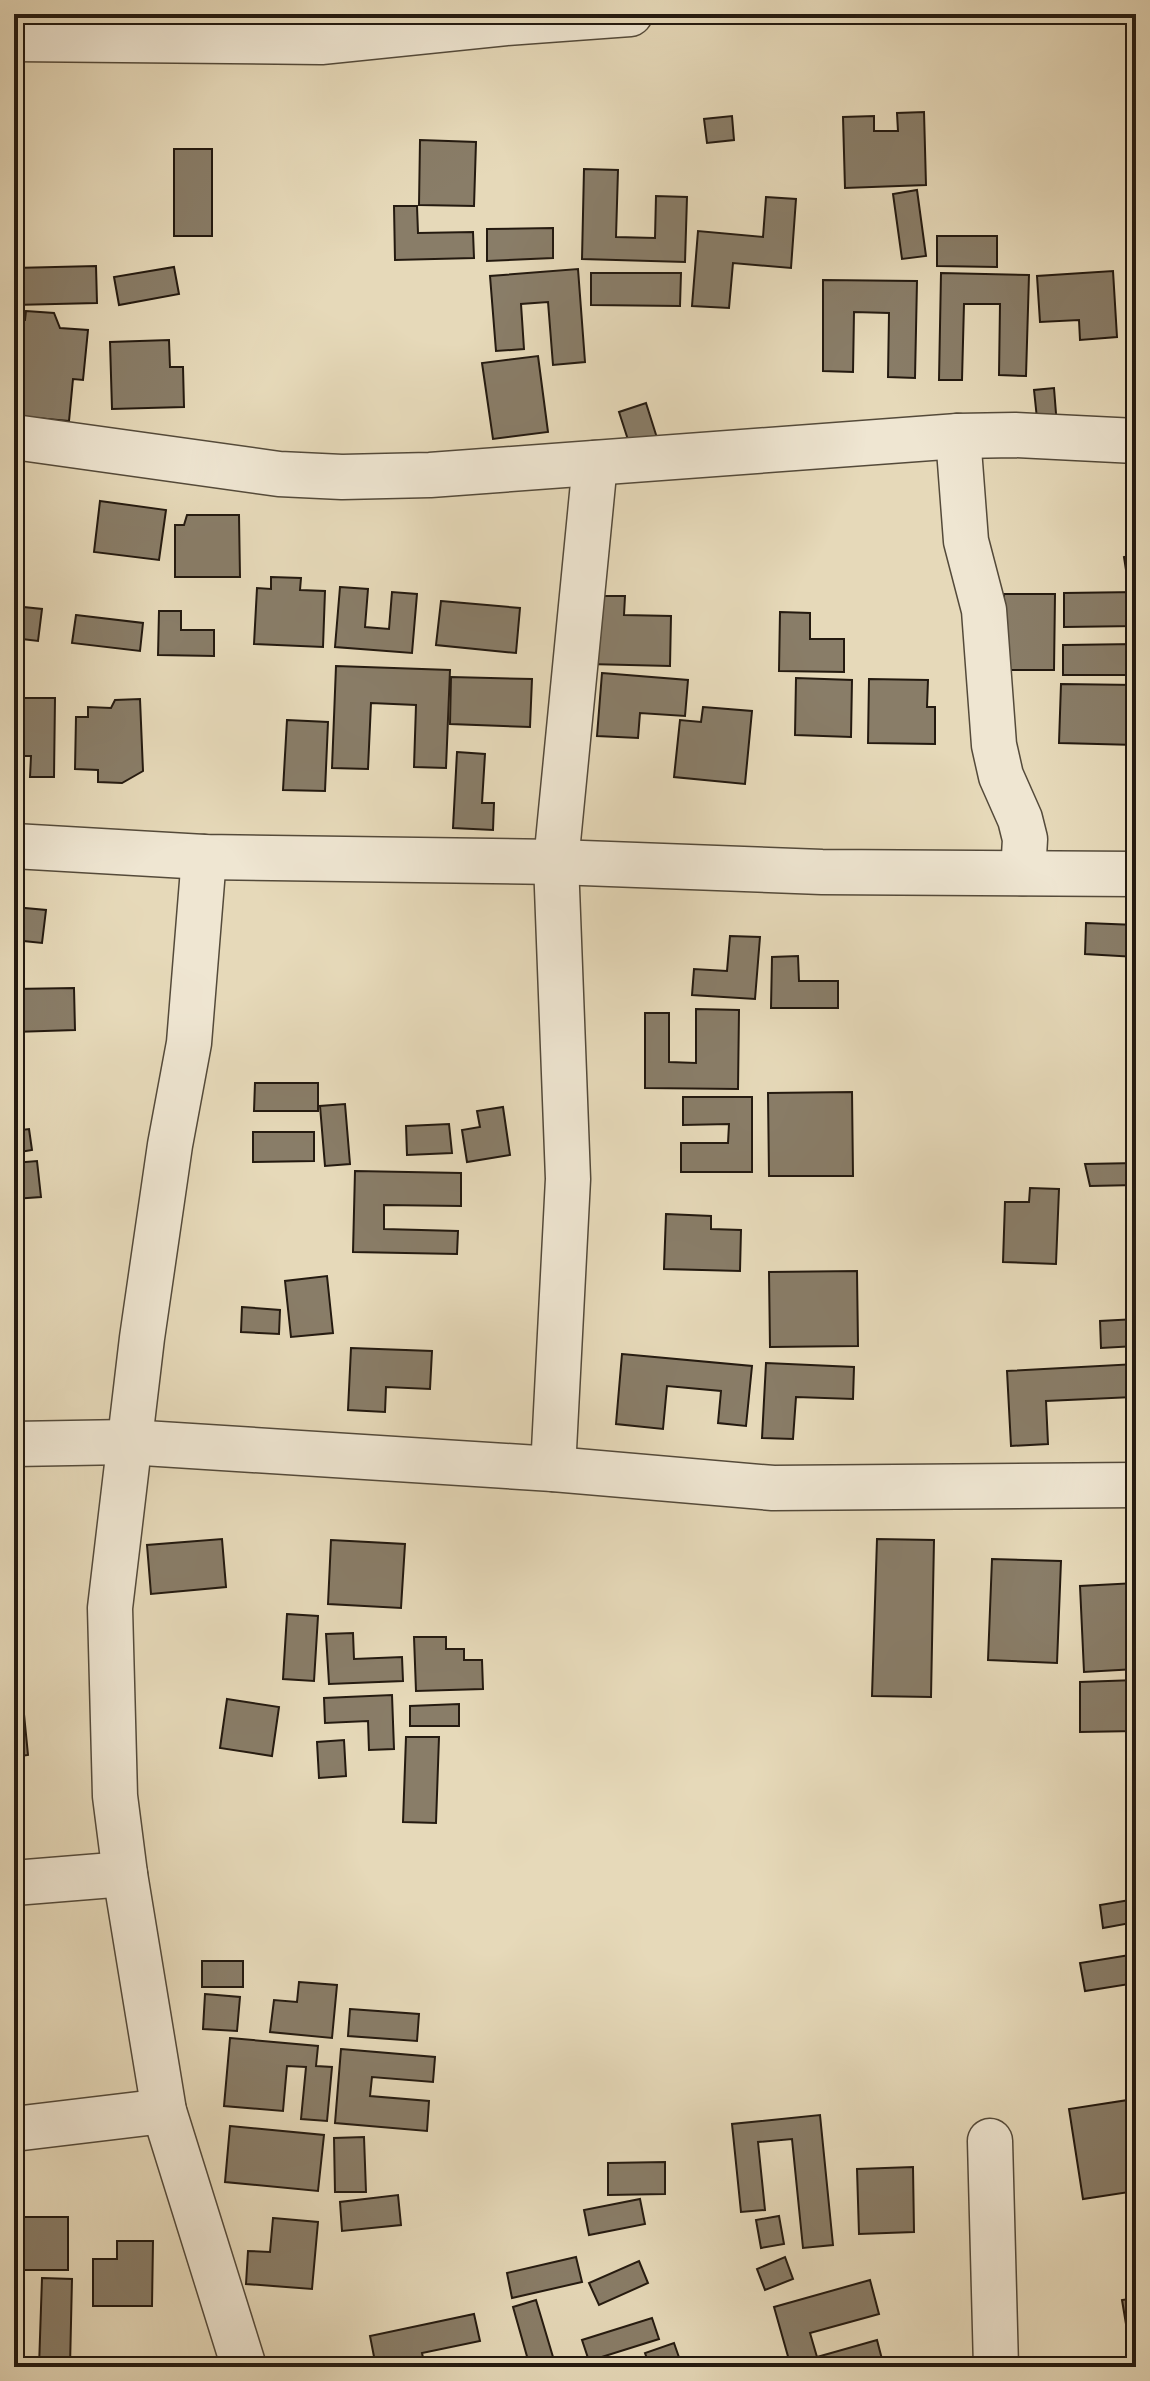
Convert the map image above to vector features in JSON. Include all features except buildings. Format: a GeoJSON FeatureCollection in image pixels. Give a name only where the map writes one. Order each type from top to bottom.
{"type":"FeatureCollection","features":[{"type":"Feature","properties":{"kind":"street"},"geometry":{"type":"LineString","coordinates":[[14,39],[321,42],[630,14]]}},
{"type":"Feature","properties":{"kind":"street"},"geometry":{"type":"LineString","coordinates":[[14,437],[279,474],[342,477],[430,475],[958,436],[1015,435],[1136,441]]}},
{"type":"Feature","properties":{"kind":"street"},"geometry":{"type":"LineString","coordinates":[[958,436],[966,541],[984,610],[994,745],[1001,776],[1020,819],[1025,839],[1023,873]]}},
{"type":"Feature","properties":{"kind":"street"},"geometry":{"type":"LineString","coordinates":[[553,1469],[568,1179],[556,862],[595,463]]}},
{"type":"Feature","properties":{"kind":"street"},"geometry":{"type":"LineString","coordinates":[[14,846],[204,857],[556,862],[822,872],[1136,874]]}},
{"type":"Feature","properties":{"kind":"street"},"geometry":{"type":"LineString","coordinates":[[204,857],[189,1043],[170,1145],[128,1442],[110,1608],[115,1796],[164,2111],[244,2367]]}},
{"type":"Feature","properties":{"kind":"street"},"geometry":{"type":"LineString","coordinates":[[14,1444],[128,1442],[553,1469],[773,1488],[1136,1485]]}},
{"type":"Feature","properties":{"kind":"street"},"geometry":{"type":"LineString","coordinates":[[14,1883],[125,1874]]}},
{"type":"Feature","properties":{"kind":"street"},"geometry":{"type":"LineString","coordinates":[[14,2129],[164,2111]]}},
{"type":"Feature","properties":{"kind":"street"},"geometry":{"type":"LineString","coordinates":[[990,2141],[996,2367]]}}]}
